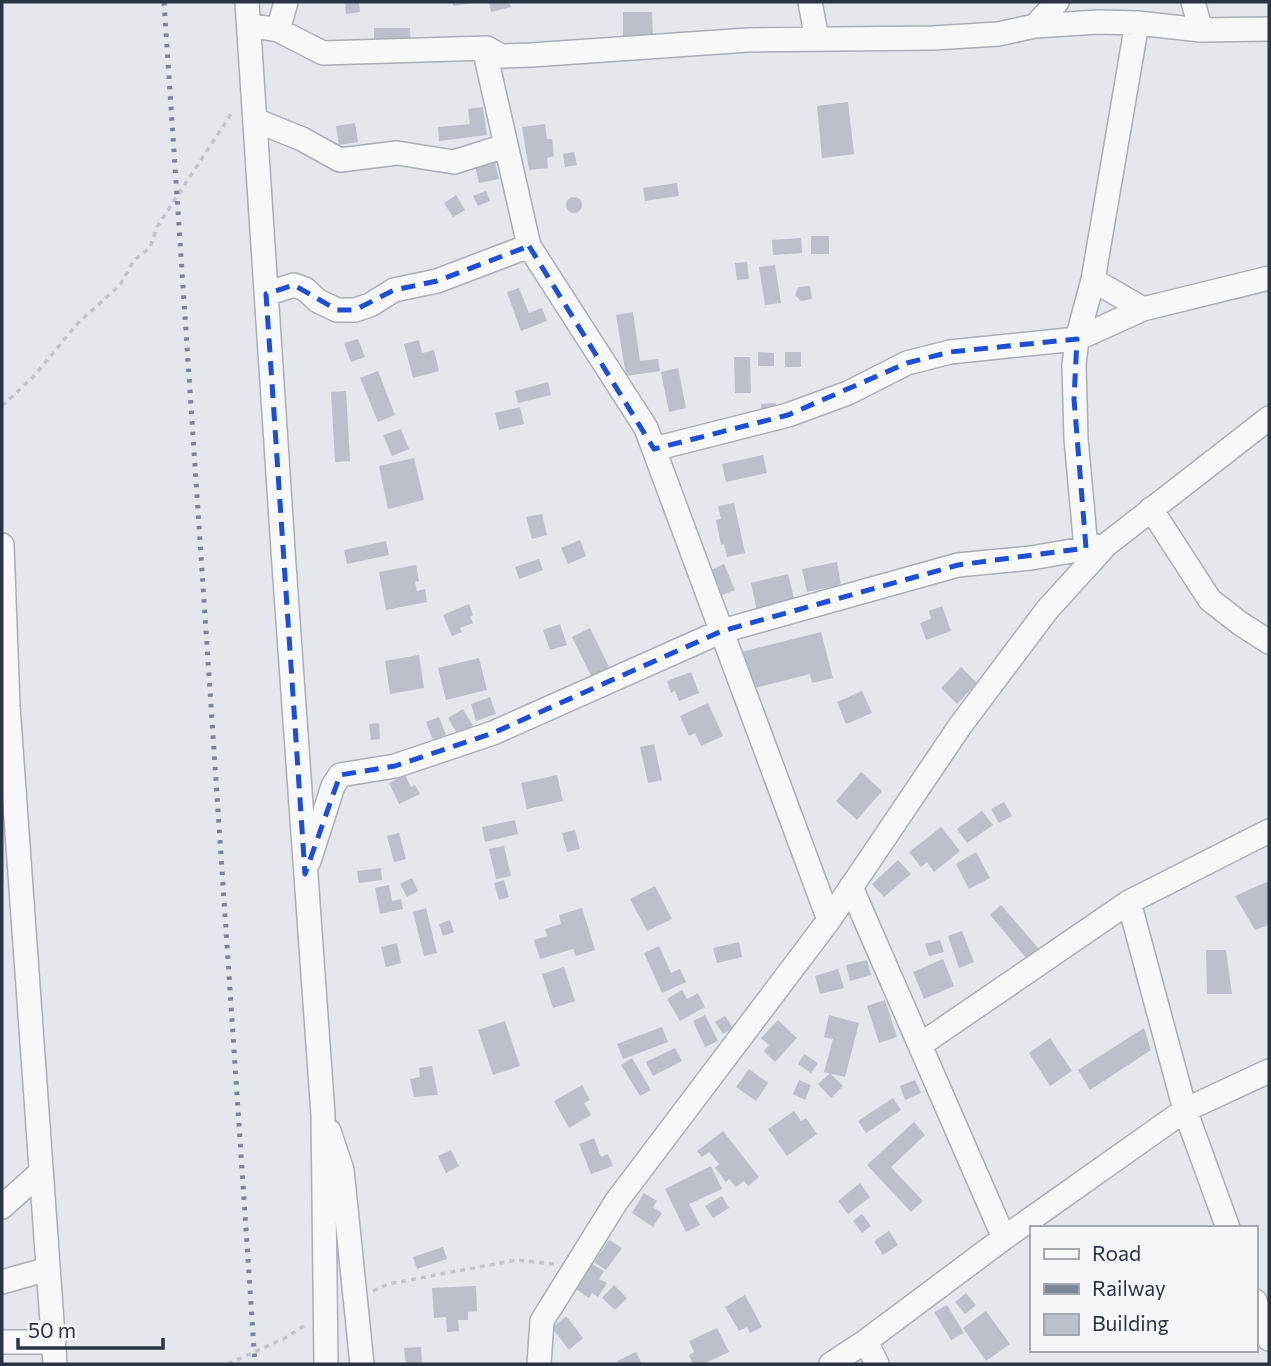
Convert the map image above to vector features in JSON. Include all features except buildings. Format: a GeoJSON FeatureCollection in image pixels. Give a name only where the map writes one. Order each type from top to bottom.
{"type":"FeatureCollection","features":[{"type":"Feature","properties":{"kind":"street"},"geometry":{"type":"LineString","coordinates":[[247,2],[323,1115],[326,1364]]}},
{"type":"Feature","properties":{"kind":"street"},"geometry":{"type":"LineString","coordinates":[[278,30],[286,2]]}},
{"type":"Feature","properties":{"kind":"street"},"geometry":{"type":"LineString","coordinates":[[810,2],[817,38]]}},
{"type":"Feature","properties":{"kind":"street"},"geometry":{"type":"LineString","coordinates":[[1035,26],[1057,2]]}},
{"type":"Feature","properties":{"kind":"street"},"geometry":{"type":"LineString","coordinates":[[1193,2],[1201,30]]}},
{"type":"Feature","properties":{"kind":"street"},"geometry":{"type":"LineString","coordinates":[[249,25],[278,30],[323,53],[487,48],[501,57],[748,40],[933,38],[998,34],[1035,26],[1098,22],[1201,30],[1269,29]]}},
{"type":"Feature","properties":{"kind":"street"},"geometry":{"type":"LineString","coordinates":[[1096,546],[1074,399],[1077,340],[1093,280],[1137,23]]}},
{"type":"Feature","properties":{"kind":"street"},"geometry":{"type":"LineString","coordinates":[[487,48],[486,57],[529,246],[646,428],[829,920]]}},
{"type":"Feature","properties":{"kind":"street"},"geometry":{"type":"LineString","coordinates":[[255,120],[302,139],[340,160],[397,153],[454,162],[505,146]]}},
{"type":"Feature","properties":{"kind":"street"},"geometry":{"type":"LineString","coordinates":[[266,294],[294,285],[337,310],[355,310],[370,305],[394,290],[437,281],[529,246]]}},
{"type":"Feature","properties":{"kind":"street"},"geometry":{"type":"LineString","coordinates":[[654,449],[788,415],[848,393],[907,363],[950,352],[1077,340],[1143,309],[1269,278]]}},
{"type":"Feature","properties":{"kind":"street"},"geometry":{"type":"LineString","coordinates":[[1093,280],[1143,309]]}},
{"type":"Feature","properties":{"kind":"street"},"geometry":{"type":"LineString","coordinates":[[539,1364],[542,1321],[624,1191],[829,920],[960,726],[1096,546],[1151,509],[1269,418]]}},
{"type":"Feature","properties":{"kind":"street"},"geometry":{"type":"LineString","coordinates":[[1151,509],[1210,600],[1269,642]]}},
{"type":"Feature","properties":{"kind":"street"},"geometry":{"type":"LineString","coordinates":[[2,545],[9,801],[54,1353],[2,1342]]}},
{"type":"Feature","properties":{"kind":"street"},"geometry":{"type":"LineString","coordinates":[[305,874],[333,786],[340,775],[395,766],[493,733],[722,631],[958,565],[1031,558],[1096,546]]}},
{"type":"Feature","properties":{"kind":"street"},"geometry":{"type":"LineString","coordinates":[[920,1045],[1129,902],[1269,831]]}},
{"type":"Feature","properties":{"kind":"street"},"geometry":{"type":"LineString","coordinates":[[851,887],[1004,1238]]}},
{"type":"Feature","properties":{"kind":"street"},"geometry":{"type":"LineString","coordinates":[[1129,902],[1185,1110],[1227,1226]]}},
{"type":"Feature","properties":{"kind":"street"},"geometry":{"type":"LineString","coordinates":[[831,1364],[1185,1110],[1269,1071]]}},
{"type":"Feature","properties":{"kind":"street"},"geometry":{"type":"LineString","coordinates":[[323,1115],[342,1170],[362,1364]]}},
{"type":"Feature","properties":{"kind":"street"},"geometry":{"type":"LineString","coordinates":[[2,1207],[41,1172]]}},
{"type":"Feature","properties":{"kind":"street"},"geometry":{"type":"LineString","coordinates":[[324,1245],[352,1263]]}},
{"type":"Feature","properties":{"kind":"street"},"geometry":{"type":"LineString","coordinates":[[2,1282],[48,1269]]}},
{"type":"Feature","properties":{"kind":"street"},"geometry":{"type":"LineString","coordinates":[[1257,1306],[1268,1333]]}},
{"type":"Feature","properties":{"kind":"street"},"geometry":{"type":"LineString","coordinates":[[866,1341],[877,1364]]}},
{"type":"Feature","properties":{"kind":"path"},"geometry":{"type":"LineString","coordinates":[[2,407],[34,376],[78,324],[120,285],[134,260],[150,248],[157,227],[253,81]]}},
{"type":"Feature","properties":{"kind":"path"},"geometry":{"type":"LineString","coordinates":[[356,1300],[388,1284],[516,1260],[576,1266]]}},
{"type":"Feature","properties":{"kind":"path"},"geometry":{"type":"LineString","coordinates":[[228,1364],[285,1338],[324,1315]]}},
{"type":"Feature","properties":{"kind":"highlighted area"},"geometry":{"type":"Polygon","coordinates":[[[529,246],[654,449],[788,415],[907,363],[950,352],[1077,339],[1074,399],[1086,548],[958,565],[722,631],[493,733],[395,766],[340,775],[305,874],[266,294],[294,285],[337,310],[355,310],[394,290],[437,281],[529,246]]]}},
{"type":"Feature","properties":{"kind":"railway"},"geometry":{"type":"LineString","coordinates":[[164,2],[255,1364]]}}]}
